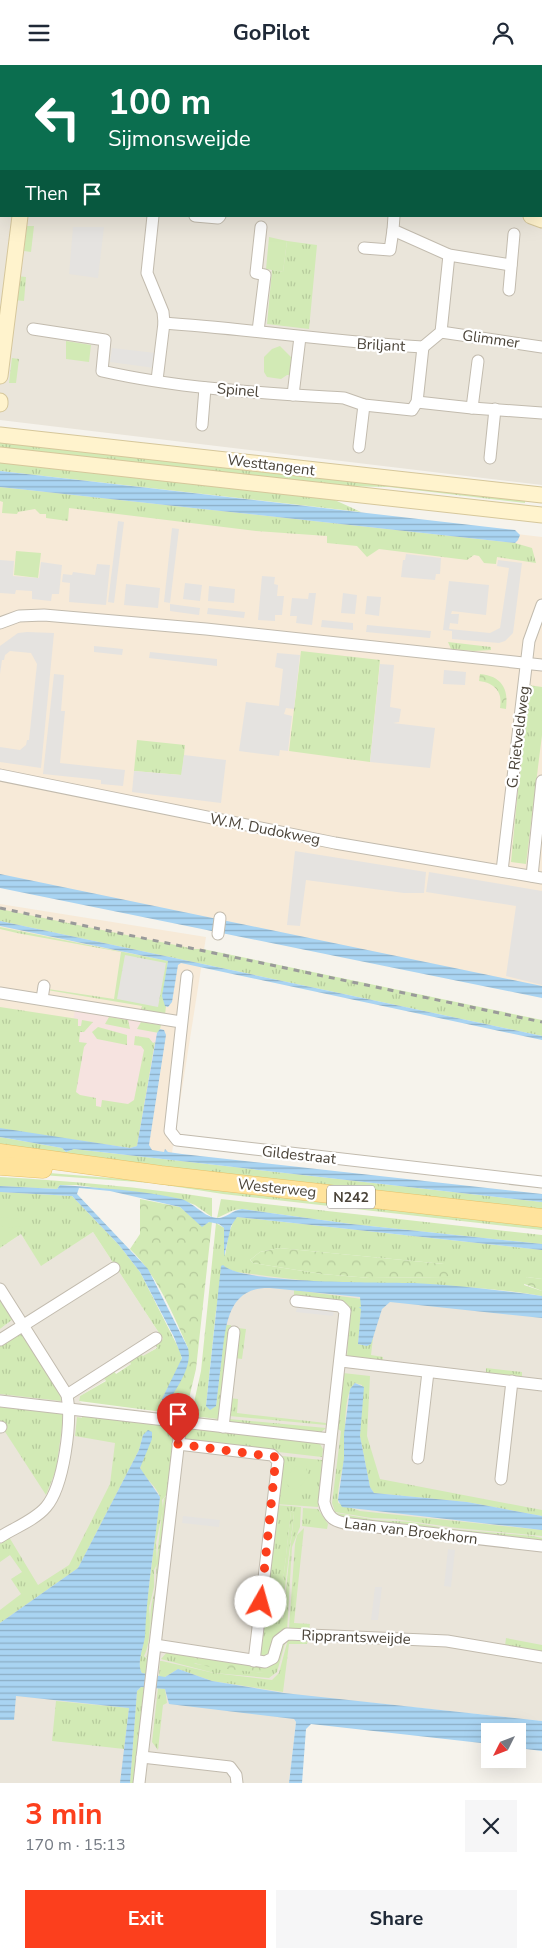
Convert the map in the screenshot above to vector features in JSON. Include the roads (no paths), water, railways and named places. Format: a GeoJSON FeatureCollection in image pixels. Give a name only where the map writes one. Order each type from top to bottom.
{"type":"FeatureCollection","features":[{"type":"Feature","properties":{"kind":"main road"},"geometry":{"type":"LineString","coordinates":[[0,376],[6,286],[20,217]]}},
{"type":"Feature","properties":{"kind":"main road","name":"Westtangent"},"geometry":{"type":"LineString","coordinates":[[0,435],[542,495]]}},
{"type":"Feature","properties":{"kind":"main road","name":"Westtangent"},"geometry":{"type":"LineString","coordinates":[[0,455],[542,515]]}},
{"type":"Feature","properties":{"kind":"main road","name":"Westerweg"},"geometry":{"type":"LineString","coordinates":[[0,1153],[160,1175],[542,1218]]}},
{"type":"Feature","properties":{"kind":"main road","name":"Westerweg"},"geometry":{"type":"LineString","coordinates":[[0,1166],[160,1175]]}},
{"type":"Feature","properties":{"kind":"street"},"geometry":{"type":"LineString","coordinates":[[153,217],[146,273],[163,312],[164,323],[157,380]]}},
{"type":"Feature","properties":{"kind":"street"},"geometry":{"type":"LineString","coordinates":[[364,248],[390,250],[394,217]]}},
{"type":"Feature","properties":{"kind":"street"},"geometry":{"type":"LineString","coordinates":[[258,331],[264,275],[256,273],[261,227]]}},
{"type":"Feature","properties":{"kind":"street"},"geometry":{"type":"LineString","coordinates":[[393,230],[449,255],[512,265]]}},
{"type":"Feature","properties":{"kind":"street"},"geometry":{"type":"LineString","coordinates":[[509,290],[514,234]]}},
{"type":"Feature","properties":{"kind":"street"},"geometry":{"type":"LineString","coordinates":[[441,332],[449,255]]}},
{"type":"Feature","properties":{"kind":"street","name":"Briljant"},"geometry":{"type":"LineString","coordinates":[[164,323],[422,347],[441,332]]}},
{"type":"Feature","properties":{"kind":"street","name":"Spinel"},"geometry":{"type":"LineString","coordinates":[[33,329],[105,340],[102,371],[205,387],[344,398],[364,405],[412,410],[417,402]]}},
{"type":"Feature","properties":{"kind":"street","name":"Glimmer"},"geometry":{"type":"LineString","coordinates":[[441,332],[542,347]]}},
{"type":"Feature","properties":{"kind":"street"},"geometry":{"type":"LineString","coordinates":[[293,395],[300,337]]}},
{"type":"Feature","properties":{"kind":"street"},"geometry":{"type":"LineString","coordinates":[[422,347],[417,402],[472,409],[542,413]]}},
{"type":"Feature","properties":{"kind":"street"},"geometry":{"type":"LineString","coordinates":[[472,409],[478,361]]}},
{"type":"Feature","properties":{"kind":"street"},"geometry":{"type":"LineString","coordinates":[[202,425],[205,387]]}},
{"type":"Feature","properties":{"kind":"street"},"geometry":{"type":"LineString","coordinates":[[359,447],[364,405]]}},
{"type":"Feature","properties":{"kind":"street"},"geometry":{"type":"LineString","coordinates":[[490,458],[495,409]]}},
{"type":"Feature","properties":{"kind":"street","name":"G. Rietveldweg"},"geometry":{"type":"LineString","coordinates":[[502,871],[529,641],[542,605]]}},
{"type":"Feature","properties":{"kind":"street"},"geometry":{"type":"LineString","coordinates":[[0,623],[18,616],[48,616],[206,629],[542,665]]}},
{"type":"Feature","properties":{"kind":"street","name":"W.M. Dudokweg"},"geometry":{"type":"LineString","coordinates":[[0,775],[334,843],[537,877]]}},
{"type":"Feature","properties":{"kind":"street","name":"G. Rietveldweg"},"geometry":{"type":"LineString","coordinates":[[537,877],[542,781]]}},
{"type":"Feature","properties":{"kind":"street"},"geometry":{"type":"LineString","coordinates":[[218,934],[220,918]]}},
{"type":"Feature","properties":{"kind":"street","name":"Gildestraat"},"geometry":{"type":"LineString","coordinates":[[187,976],[170,1131],[174,1138],[180,1141],[542,1182]]}},
{"type":"Feature","properties":{"kind":"street"},"geometry":{"type":"LineString","coordinates":[[42,999],[44,986]]}},
{"type":"Feature","properties":{"kind":"street"},"geometry":{"type":"LineString","coordinates":[[0,993],[181,1022]]}},
{"type":"Feature","properties":{"kind":"street"},"geometry":{"type":"LineString","coordinates":[[0,1340],[114,1268]]}},
{"type":"Feature","properties":{"kind":"street"},"geometry":{"type":"LineString","coordinates":[[0,1289],[67,1395],[70,1410],[61,1477],[51,1499],[43,1510],[0,1537]]}},
{"type":"Feature","properties":{"kind":"street","name":"Laan van Broekhorn"},"geometry":{"type":"LineString","coordinates":[[296,1301],[340,1306],[344,1309],[341,1361],[330,1439],[324,1502],[327,1513],[336,1521],[542,1546]]}},
{"type":"Feature","properties":{"kind":"street"},"geometry":{"type":"LineString","coordinates":[[223,1427],[234,1332]]}},
{"type":"Feature","properties":{"kind":"street"},"geometry":{"type":"LineString","coordinates":[[67,1395],[156,1338]]}},
{"type":"Feature","properties":{"kind":"street"},"geometry":{"type":"LineString","coordinates":[[341,1361],[542,1385]]}},
{"type":"Feature","properties":{"kind":"street"},"geometry":{"type":"LineString","coordinates":[[418,1458],[428,1371]]}},
{"type":"Feature","properties":{"kind":"street"},"geometry":{"type":"LineString","coordinates":[[501,1479],[512,1381]]}},
{"type":"Feature","properties":{"kind":"street"},"geometry":{"type":"LineString","coordinates":[[0,1401],[330,1439]]}},
{"type":"Feature","properties":{"kind":"street"},"geometry":{"type":"LineString","coordinates":[[139,1783],[181,1422]]}},
{"type":"Feature","properties":{"kind":"street"},"geometry":{"type":"LineString","coordinates":[[155,1645],[254,1661],[278,1461],[272,1455],[178,1444]]}},
{"type":"Feature","properties":{"kind":"street","name":"Ripprantsweijde"},"geometry":{"type":"LineString","coordinates":[[254,1661],[271,1659],[280,1639],[292,1634],[447,1641],[542,1657]]}},
{"type":"Feature","properties":{"kind":"street"},"geometry":{"type":"LineString","coordinates":[[142,1757],[230,1767],[236,1775],[237,1783]]}},
{"type":"Feature","properties":{"kind":"water"},"geometry":{"type":"Polygon","coordinates":[[[0,471],[515,530],[520,535],[515,543],[0,487],[0,471]]]}},
{"type":"Feature","properties":{"kind":"water"},"geometry":{"type":"Polygon","coordinates":[[[0,874],[542,986],[542,998],[0,888],[0,874]]]}},
{"type":"Feature","properties":{"kind":"water"},"geometry":{"type":"Polygon","coordinates":[[[0,921],[542,1036],[542,1040],[181,963],[178,965],[172,1002],[168,1007],[165,1006],[162,996],[168,961],[0,926],[0,921]]]}},
{"type":"Feature","properties":{"kind":"water"},"geometry":{"type":"Polygon","coordinates":[[[160,1029],[164,1030],[166,1035],[149,1145],[152,1150],[164,1152],[165,1149],[168,1152],[182,1154],[542,1194],[542,1202],[74,1149],[66,1152],[62,1148],[0,1137],[0,1128],[130,1148],[137,1146],[157,1033],[160,1029]]]}},
{"type":"Feature","properties":{"kind":"water"},"geometry":{"type":"Polygon","coordinates":[[[60,1185],[136,1191],[181,1199],[208,1216],[218,1218],[242,1209],[351,1224],[542,1244],[542,1250],[237,1217],[231,1226],[224,1257],[224,1228],[219,1224],[209,1222],[202,1227],[180,1207],[110,1191],[79,1188],[77,1194],[148,1269],[188,1348],[189,1355],[186,1371],[165,1406],[162,1404],[162,1399],[182,1358],[174,1337],[140,1272],[119,1245],[72,1196],[0,1192],[0,1186],[57,1189],[60,1185]]]}},
{"type":"Feature","properties":{"kind":"water"},"geometry":{"type":"Polygon","coordinates":[[[223,1265],[235,1271],[256,1276],[283,1279],[414,1283],[542,1296],[542,1318],[390,1302],[382,1309],[371,1344],[367,1346],[358,1344],[361,1309],[359,1307],[361,1307],[360,1297],[270,1288],[256,1289],[245,1294],[237,1301],[228,1320],[216,1406],[210,1410],[206,1406],[221,1266],[223,1265]]]}},
{"type":"Feature","properties":{"kind":"water"},"geometry":{"type":"Polygon","coordinates":[[[355,1383],[364,1387],[360,1436],[370,1487],[374,1493],[467,1502],[542,1516],[542,1530],[342,1507],[338,1500],[344,1458],[344,1434],[350,1389],[355,1383]]]}},
{"type":"Feature","properties":{"kind":"water"},"geometry":{"type":"Polygon","coordinates":[[[148,1430],[152,1432],[152,1439],[140,1468],[160,1497],[149,1583],[145,1636],[140,1660],[142,1673],[165,1677],[178,1669],[212,1681],[284,1693],[542,1721],[542,1751],[526,1749],[526,1723],[481,1723],[481,1743],[311,1724],[306,1729],[302,1783],[289,1783],[296,1722],[294,1719],[169,1704],[165,1689],[141,1687],[137,1691],[130,1783],[120,1783],[129,1708],[16,1696],[14,1720],[0,1720],[0,1623],[78,1568],[139,1450],[143,1435],[148,1430]]]}},
{"type":"Feature","properties":{"kind":"railway"},"geometry":{"type":"LineString","coordinates":[[0,908],[542,1022]]}}]}
